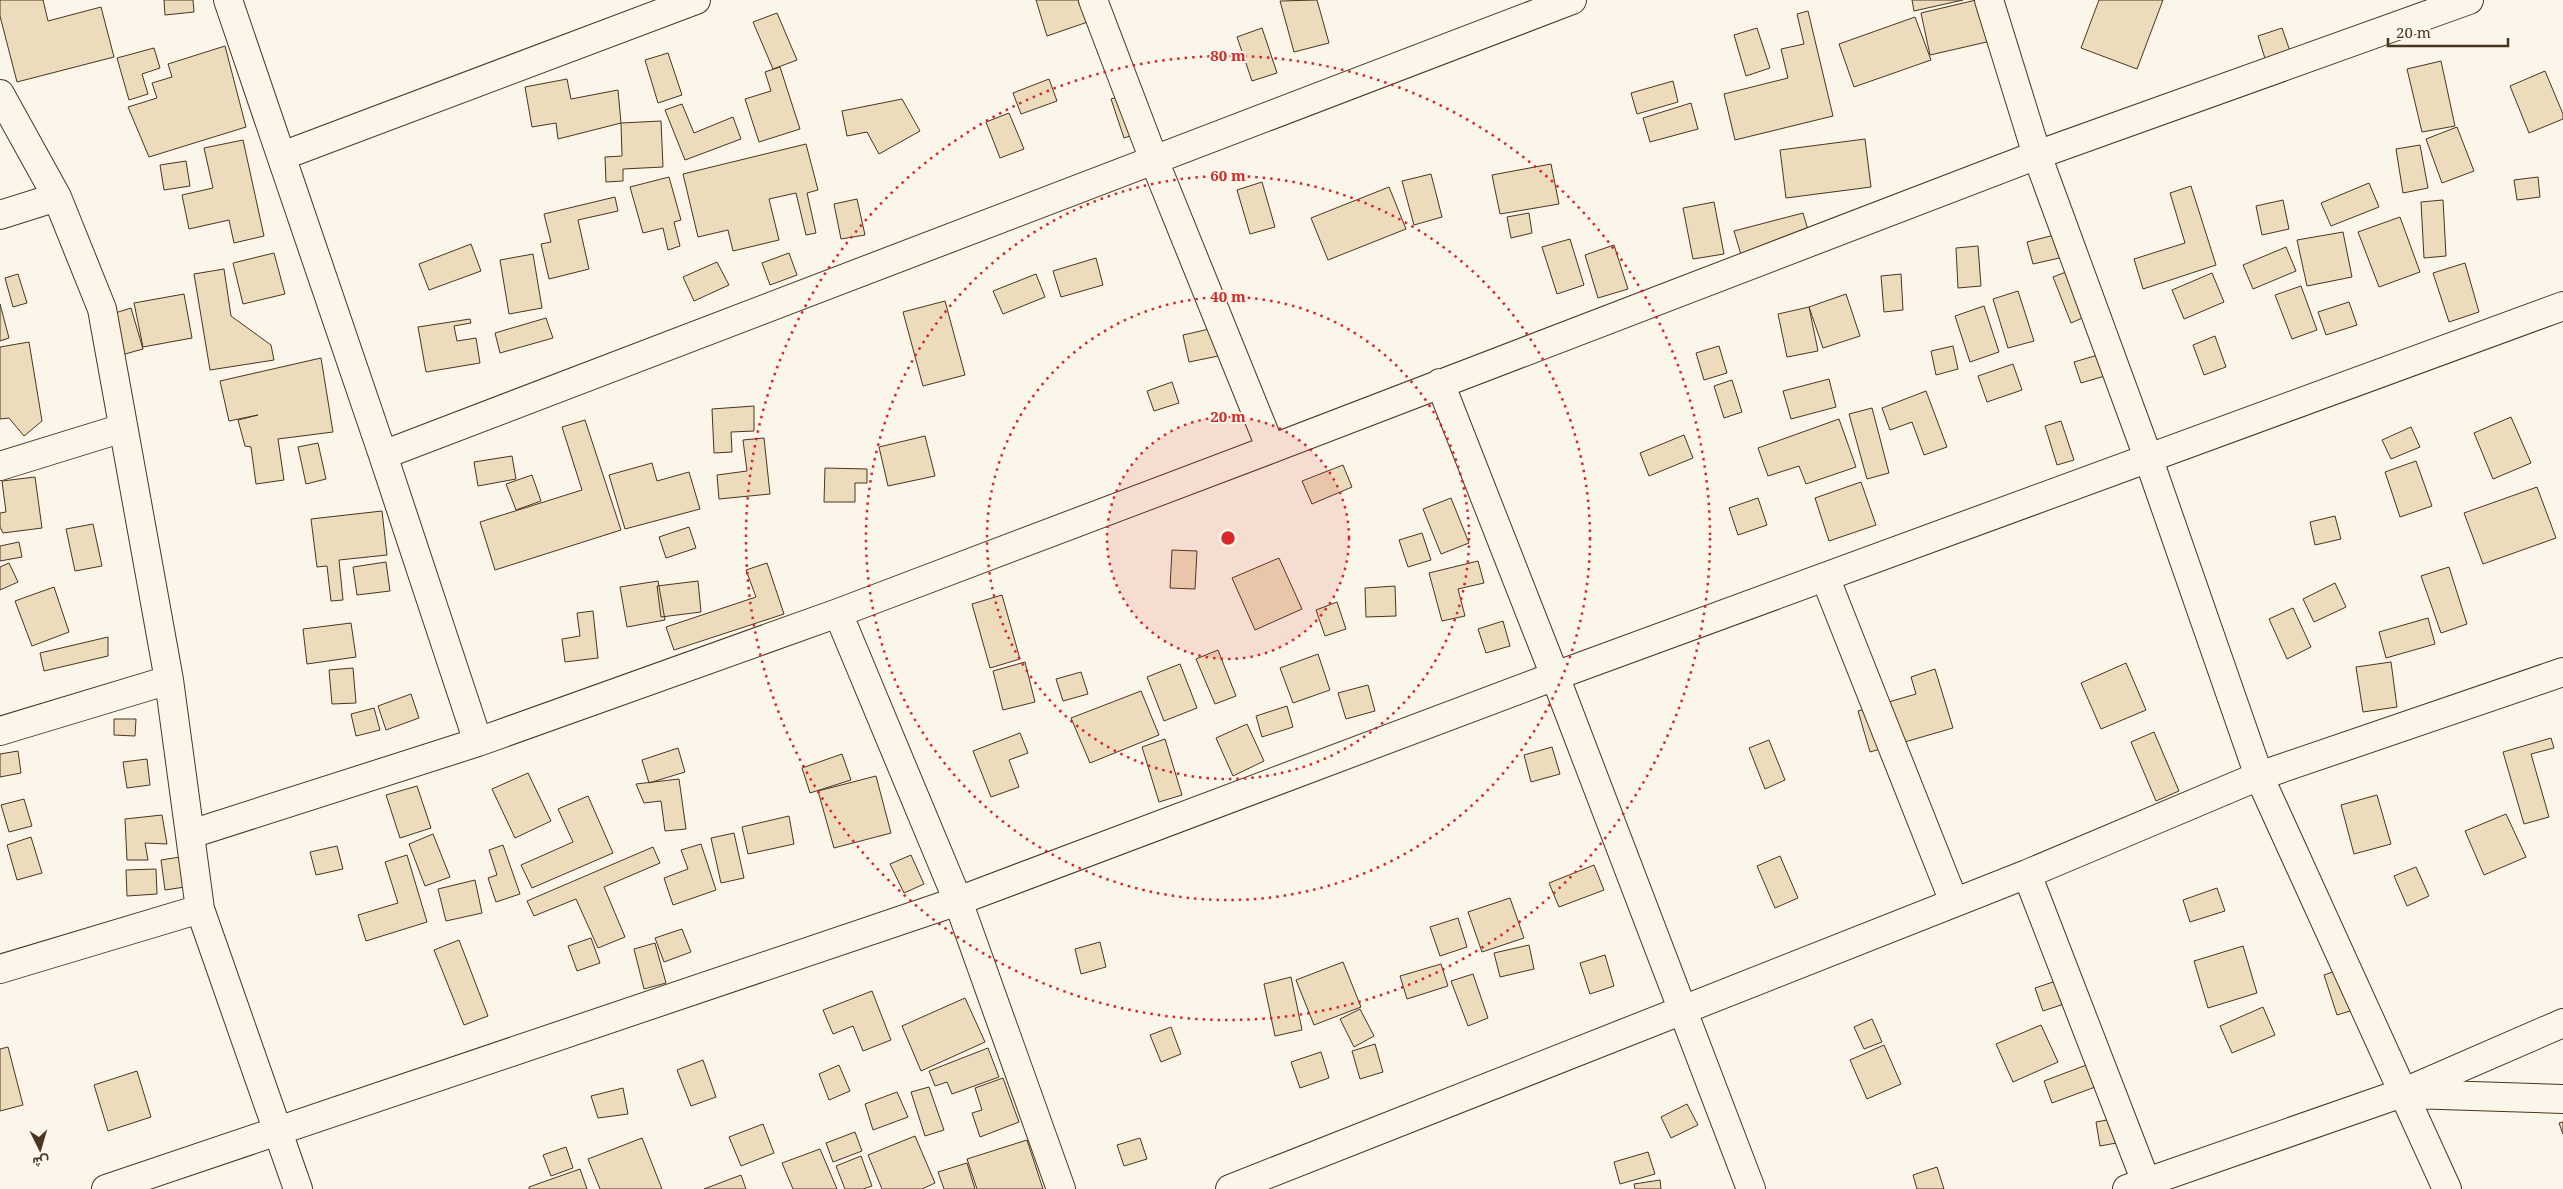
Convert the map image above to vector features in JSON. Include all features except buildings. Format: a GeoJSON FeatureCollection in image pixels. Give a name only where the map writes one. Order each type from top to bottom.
{"type":"FeatureCollection","features":[{"type":"Feature","properties":{"kind":"street"},"geometry":{"type":"LineString","coordinates":[[228,0],[383,455],[478,742]]}},
{"type":"Feature","properties":{"kind":"street"},"geometry":{"type":"LineString","coordinates":[[282,156],[696,0]]}},
{"type":"Feature","properties":{"kind":"street"},"geometry":{"type":"LineString","coordinates":[[1093,0],[1154,160],[1271,450]]}},
{"type":"Feature","properties":{"kind":"street"},"geometry":{"type":"LineString","coordinates":[[383,455],[1572,0]]}},
{"type":"Feature","properties":{"kind":"street"},"geometry":{"type":"LineString","coordinates":[[1989,0],[2037,156],[2149,460],[2259,776],[2447,1189]]}},
{"type":"Feature","properties":{"kind":"street"},"geometry":{"type":"LineString","coordinates":[[191,834],[478,742],[838,613],[1271,450],[1440,383],[2037,156],[2469,0]]}},
{"type":"Feature","properties":{"kind":"street"},"geometry":{"type":"LineString","coordinates":[[0,94],[58,197],[102,309],[169,680],[200,910],[298,1189]]}},
{"type":"Feature","properties":{"kind":"street"},"geometry":{"type":"LineString","coordinates":[[0,215],[58,197]]}},
{"type":"Feature","properties":{"kind":"street"},"geometry":{"type":"LineString","coordinates":[[106,1189],[958,901],[1555,676],[2149,460],[2563,306]]}},
{"type":"Feature","properties":{"kind":"street"},"geometry":{"type":"LineString","coordinates":[[1440,383],[1555,676],[1751,1189]]}},
{"type":"Feature","properties":{"kind":"street"},"geometry":{"type":"LineString","coordinates":[[0,466],[123,428]]}},
{"type":"Feature","properties":{"kind":"street"},"geometry":{"type":"LineString","coordinates":[[1825,577],[1954,902]]}},
{"type":"Feature","properties":{"kind":"street"},"geometry":{"type":"LineString","coordinates":[[838,613],[958,901],[1062,1189]]}},
{"type":"Feature","properties":{"kind":"street"},"geometry":{"type":"LineString","coordinates":[[1230,1189],[2027,874],[2259,776],[2563,672]]}},
{"type":"Feature","properties":{"kind":"street"},"geometry":{"type":"LineString","coordinates":[[0,731],[169,680]]}},
{"type":"Feature","properties":{"kind":"street"},"geometry":{"type":"LineString","coordinates":[[2027,874],[2136,1186],[2402,1093],[2563,1023]]}},
{"type":"Feature","properties":{"kind":"street"},"geometry":{"type":"LineString","coordinates":[[0,969],[200,910]]}},
{"type":"Feature","properties":{"kind":"street"},"geometry":{"type":"LineString","coordinates":[[2402,1093],[2563,1099]]}}]}
